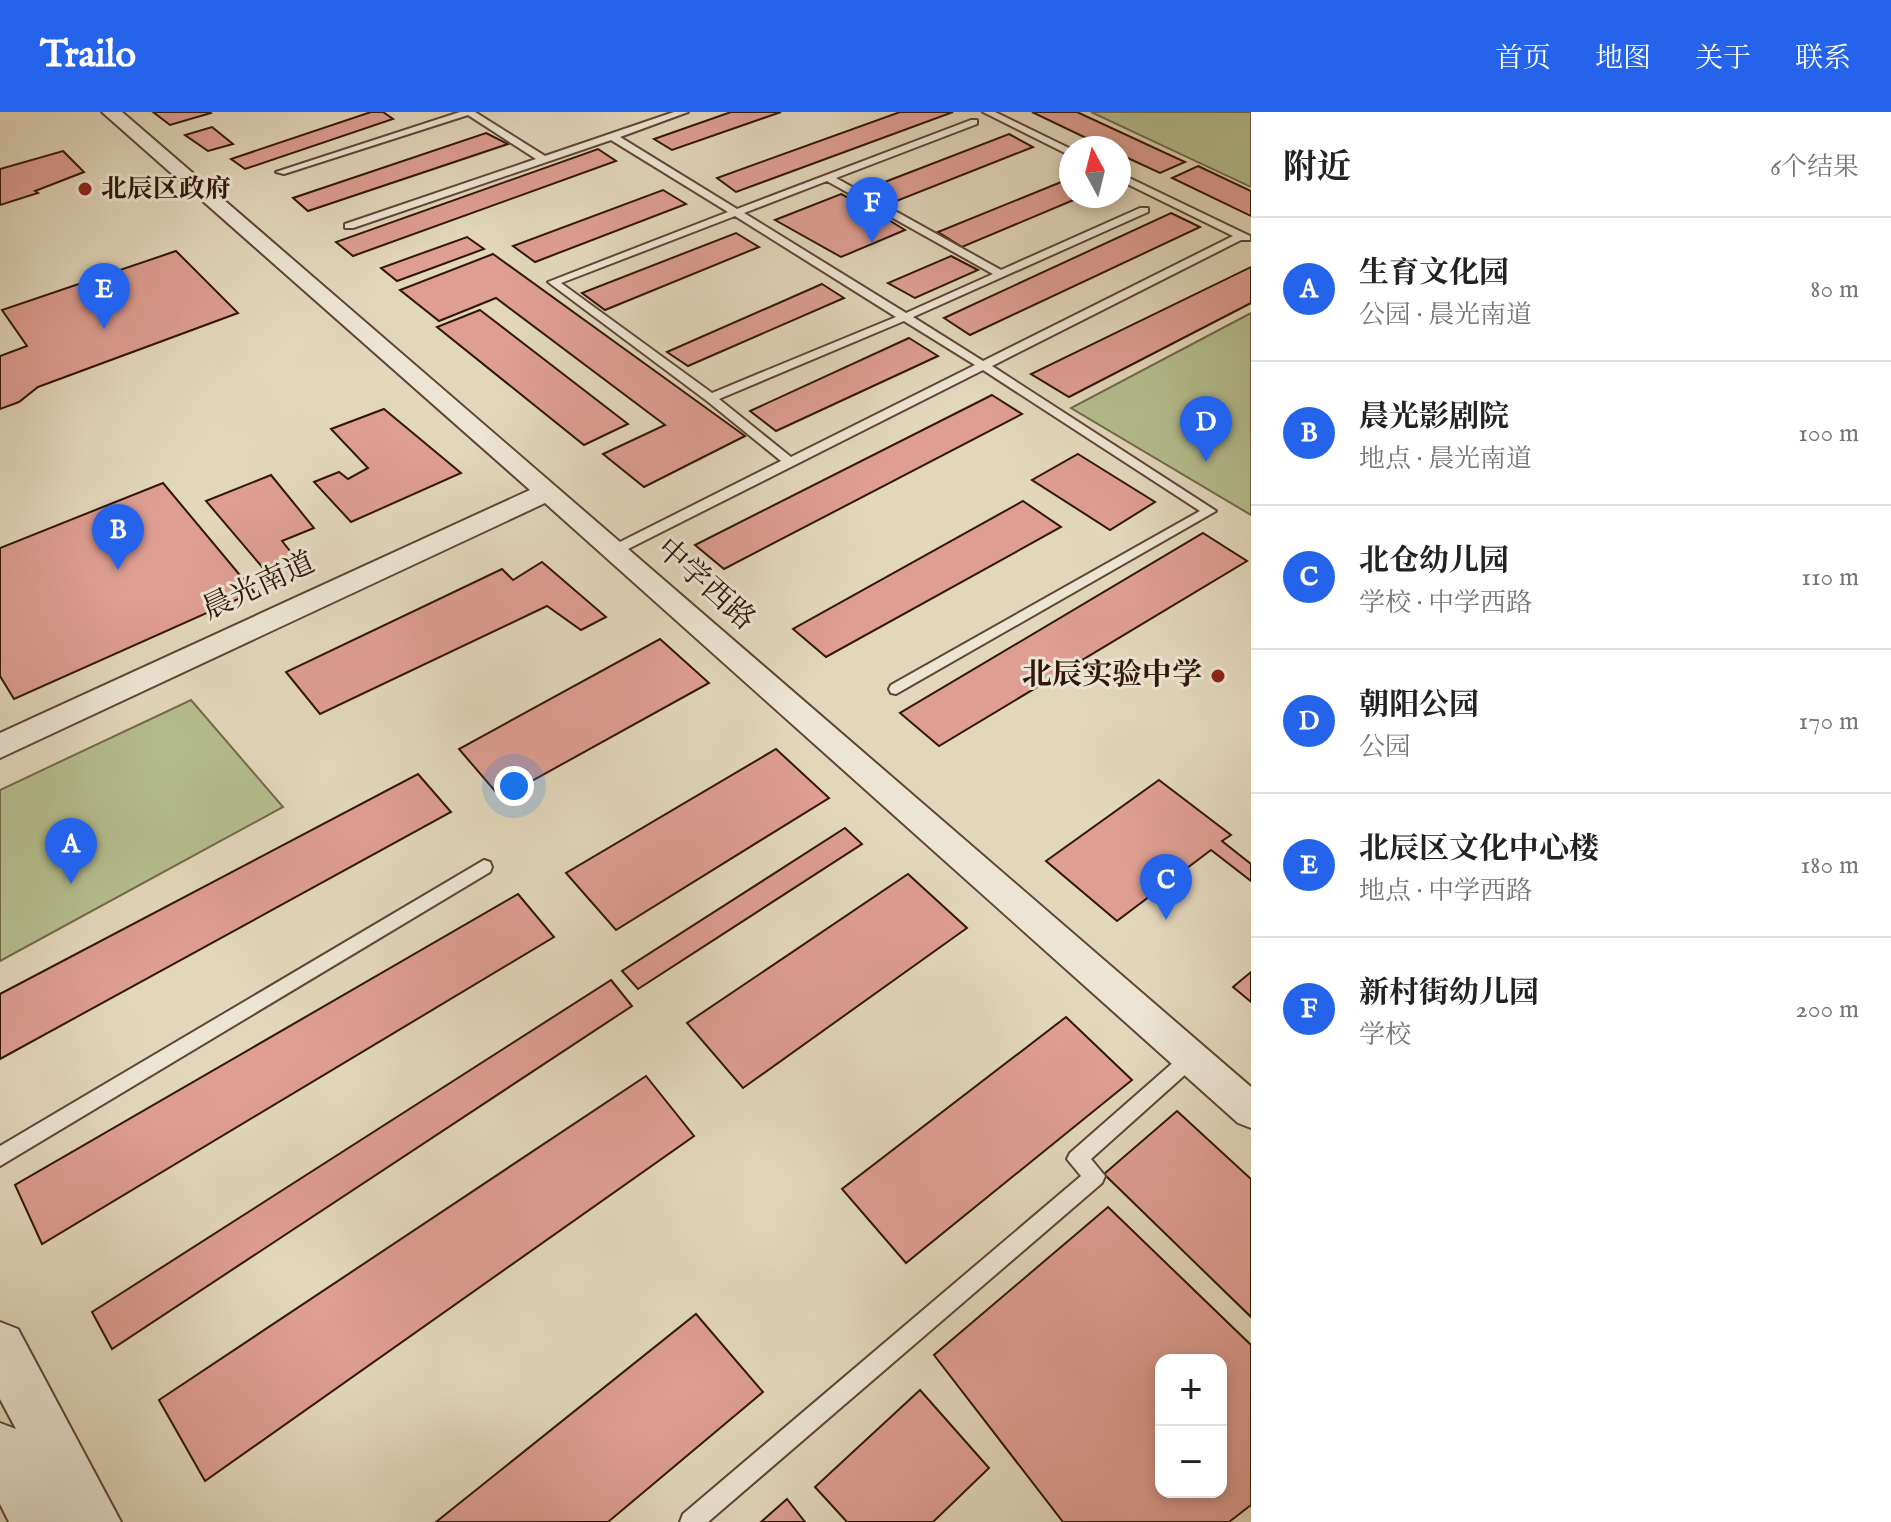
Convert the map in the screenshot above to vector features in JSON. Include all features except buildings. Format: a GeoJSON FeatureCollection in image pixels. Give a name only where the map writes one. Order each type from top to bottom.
{"type":"FeatureCollection","features":[{"type":"Feature","properties":{"kind":"street","name":"中学西路"},"geometry":{"type":"LineString","coordinates":[[111,112],[615,550],[1251,1111]]}},
{"type":"Feature","properties":{"kind":"street","name":"晨光南道"},"geometry":{"type":"LineString","coordinates":[[0,746],[547,492]]}},
{"type":"Feature","properties":{"kind":"street"},"geometry":{"type":"LineString","coordinates":[[0,1347],[94,1522]]}},
{"type":"Feature","properties":{"kind":"street"},"geometry":{"type":"LineString","coordinates":[[0,1449],[38,1522]]}},
{"type":"Feature","properties":{"kind":"lane"},"geometry":{"type":"LineString","coordinates":[[281,172],[469,112],[543,159]]}},
{"type":"Feature","properties":{"kind":"lane"},"geometry":{"type":"LineString","coordinates":[[349,226],[682,112]]}},
{"type":"Feature","properties":{"kind":"lane"},"geometry":{"type":"LineString","coordinates":[[988,112],[1059,147]]}},
{"type":"Feature","properties":{"kind":"lane"},"geometry":{"type":"LineString","coordinates":[[791,463],[711,398],[553,282],[974,122]]}},
{"type":"Feature","properties":{"kind":"lane"},"geometry":{"type":"LineString","coordinates":[[612,136],[981,364],[1209,511],[896,689]]}},
{"type":"Feature","properties":{"kind":"lane"},"geometry":{"type":"LineString","coordinates":[[829,178],[1001,274]]}},
{"type":"Feature","properties":{"kind":"lane"},"geometry":{"type":"LineString","coordinates":[[1131,182],[1246,238]]}},
{"type":"Feature","properties":{"kind":"lane"},"geometry":{"type":"LineString","coordinates":[[711,398],[905,317],[1144,210]]}},
{"type":"Feature","properties":{"kind":"lane"},"geometry":{"type":"LineString","coordinates":[[615,550],[981,364],[1246,238]]}},
{"type":"Feature","properties":{"kind":"lane"},"geometry":{"type":"LineString","coordinates":[[0,1157],[484,867]]}},
{"type":"Feature","properties":{"kind":"lane"},"geometry":{"type":"LineString","coordinates":[[691,1522],[1095,1176],[1077,1159],[1190,1059]]}},
{"type":"Feature","properties":{"kind":"green space"},"geometry":{"type":"Polygon","coordinates":[[[1091,112],[1251,112],[1251,187],[1091,112]]]}},
{"type":"Feature","properties":{"kind":"green space"},"geometry":{"type":"Polygon","coordinates":[[[1251,313],[1251,515],[1071,408],[1251,313]]]}},
{"type":"Feature","properties":{"kind":"green space"},"geometry":{"type":"Polygon","coordinates":[[[191,700],[283,807],[0,961],[0,790],[191,700]]]}},
{"type":"Feature","properties":{"kind":"place","name":"北辰区政府"},"geometry":{"type":"Point","coordinates":[85,189]}},
{"type":"Feature","properties":{"kind":"place","name":"新村街幼儿园"},"geometry":{"type":"Point","coordinates":[872,243]}},
{"type":"Feature","properties":{"kind":"place","name":"北辰区文化中心楼"},"geometry":{"type":"Point","coordinates":[104,329]}},
{"type":"Feature","properties":{"kind":"place","name":"朝阳公园"},"geometry":{"type":"Point","coordinates":[1206,462]}},
{"type":"Feature","properties":{"kind":"place","name":"晨光影剧院"},"geometry":{"type":"Point","coordinates":[118,570]}},
{"type":"Feature","properties":{"kind":"place","name":"北辰实验中学"},"geometry":{"type":"Point","coordinates":[1218,676]}},
{"type":"Feature","properties":{"kind":"place","name":"生育文化园"},"geometry":{"type":"Point","coordinates":[71,884]}},
{"type":"Feature","properties":{"kind":"place","name":"北仓幼儿园"},"geometry":{"type":"Point","coordinates":[1166,920]}}]}
